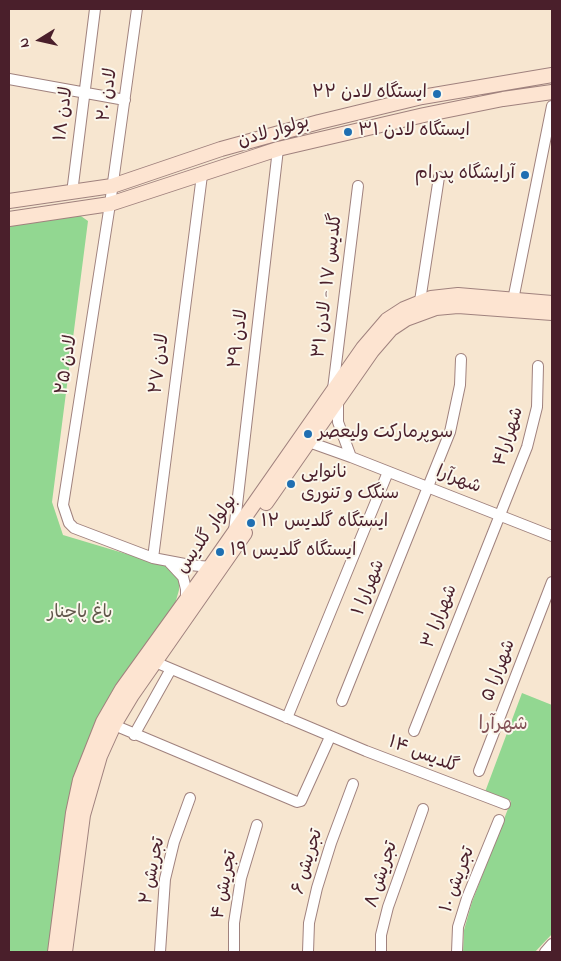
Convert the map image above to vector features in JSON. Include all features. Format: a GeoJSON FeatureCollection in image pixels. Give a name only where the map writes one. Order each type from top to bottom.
{"type":"FeatureCollection","features":[{"type":"Feature","properties":{"kind":"street","name":"لادن ۱۸"},"geometry":{"type":"LineString","coordinates":[[72,193],[95,9]]}},
{"type":"Feature","properties":{"kind":"street","name":"لادن ۲۰"},"geometry":{"type":"LineString","coordinates":[[110,204],[137,9]]}},
{"type":"Feature","properties":{"kind":"street","name":"بولوار لادن"},"geometry":{"type":"LineString","coordinates":[[9,201],[112,186],[221,149],[319,122],[422,97],[552,75]]}},
{"type":"Feature","properties":{"kind":"street"},"geometry":{"type":"LineString","coordinates":[[9,79],[125,100]]}},
{"type":"Feature","properties":{"kind":"street","name":"بولوار لادن"},"geometry":{"type":"LineString","coordinates":[[9,219],[110,204],[278,150],[416,116],[503,99],[552,92]]}},
{"type":"Feature","properties":{"kind":"street"},"geometry":{"type":"LineString","coordinates":[[513,300],[552,106]]}},
{"type":"Feature","properties":{"kind":"street","name":"لادن ۲۹"},"geometry":{"type":"LineString","coordinates":[[234,532],[278,150]]}},
{"type":"Feature","properties":{"kind":"street","name":"لادن ۲۷"},"geometry":{"type":"LineString","coordinates":[[152,558],[202,175]]}},
{"type":"Feature","properties":{"kind":"street"},"geometry":{"type":"LineString","coordinates":[[420,301],[439,177]]}},
{"type":"Feature","properties":{"kind":"street","name":"گلدیس ۱۷ - لادن ۳۱"},"geometry":{"type":"LineString","coordinates":[[352,457],[338,422],[335,395],[358,186]]}},
{"type":"Feature","properties":{"kind":"street","name":"لادن ۲۵"},"geometry":{"type":"LineString","coordinates":[[110,204],[63,505],[66,518],[74,528],[152,558]]}},
{"type":"Feature","properties":{"kind":"street","name":"بولوار گلدیس"},"geometry":{"type":"LineString","coordinates":[[65,952],[83,815],[100,756],[114,725],[132,695],[335,395],[363,348],[387,320],[420,301],[431,298],[458,296],[552,303]]}},
{"type":"Feature","properties":{"kind":"street","name":"بولوار گلدیس"},"geometry":{"type":"LineString","coordinates":[[335,395],[391,329],[406,319],[436,308],[458,306],[552,313]]}},
{"type":"Feature","properties":{"kind":"street","name":"شهرارا ۱"},"geometry":{"type":"LineString","coordinates":[[342,701],[450,432],[459,393],[461,359]]}},
{"type":"Feature","properties":{"kind":"street","name":"شهرارا۴"},"geometry":{"type":"LineString","coordinates":[[499,515],[526,447],[535,415],[537,407],[538,366]]}},
{"type":"Feature","properties":{"kind":"street","name":"بولوار گلدیس"},"geometry":{"type":"LineString","coordinates":[[55,952],[72,813],[80,780],[103,722],[122,689],[234,532],[305,439]]}},
{"type":"Feature","properties":{"kind":"street","name":"شهرآرا"},"geometry":{"type":"LineString","coordinates":[[305,439],[552,536]]}},
{"type":"Feature","properties":{"kind":"street"},"geometry":{"type":"LineString","coordinates":[[287,718],[388,472]]}},
{"type":"Feature","properties":{"kind":"street","name":"شهرارا ۳"},"geometry":{"type":"LineString","coordinates":[[414,731],[499,515]]}},
{"type":"Feature","properties":{"kind":"street"},"geometry":{"type":"LineString","coordinates":[[152,558],[210,567]]}},
{"type":"Feature","properties":{"kind":"street"},"geometry":{"type":"LineString","coordinates":[[169,562],[183,577],[186,600]]}},
{"type":"Feature","properties":{"kind":"street","name":"شهرارا ۵"},"geometry":{"type":"LineString","coordinates":[[479,772],[552,582]]}},
{"type":"Feature","properties":{"kind":"street","name":"گلدیس ۱۴"},"geometry":{"type":"LineString","coordinates":[[155,662],[330,737],[505,804]]}},
{"type":"Feature","properties":{"kind":"street"},"geometry":{"type":"LineString","coordinates":[[134,735],[171,669]]}},
{"type":"Feature","properties":{"kind":"street"},"geometry":{"type":"LineString","coordinates":[[114,725],[297,802],[301,801],[330,737]]}},
{"type":"Feature","properties":{"kind":"street","name":"تجریش ۶"},"geometry":{"type":"LineString","coordinates":[[308,952],[308,923],[317,888],[353,784]]}},
{"type":"Feature","properties":{"kind":"street","name":"تجریش ۲"},"geometry":{"type":"LineString","coordinates":[[160,952],[165,879],[174,842],[190,798]]}},
{"type":"Feature","properties":{"kind":"street","name":"تجریش ۸"},"geometry":{"type":"LineString","coordinates":[[381,952],[381,935],[388,907],[423,809]]}},
{"type":"Feature","properties":{"kind":"street","name":"تجریش ۱۰"},"geometry":{"type":"LineString","coordinates":[[456,952],[458,927],[467,898],[499,820]]}},
{"type":"Feature","properties":{"kind":"street","name":"تجریش ۴"},"geometry":{"type":"LineString","coordinates":[[234,952],[234,923],[241,878],[256,825]]}},
{"type":"Feature","properties":{"kind":"street"},"geometry":{"type":"LineString","coordinates":[[544,952],[552,944]]}},
{"type":"Feature","properties":{"kind":"green space","name":"باغ پاچنار"},"geometry":{"type":"Polygon","coordinates":[[[75,212],[88,221],[52,502],[63,535],[170,567],[179,576],[179,590],[175,604],[117,684],[84,750],[66,812],[48,952],[9,952],[9,225],[75,212]]]}},
{"type":"Feature","properties":{"kind":"green space"},"geometry":{"type":"Polygon","coordinates":[[[522,693],[552,705],[552,934],[535,952],[463,952],[464,930],[472,902],[511,801],[485,792],[522,693]]]}},
{"type":"Feature","properties":{"kind":"place","name":"ایستگاه لادن ۲۲"},"geometry":{"type":"Point","coordinates":[437,94]}},
{"type":"Feature","properties":{"kind":"place","name":"ایستگاه لادن ۳۱"},"geometry":{"type":"Point","coordinates":[348,132]}},
{"type":"Feature","properties":{"kind":"place","name":"آرایشگاه پدرام"},"geometry":{"type":"Point","coordinates":[525,175]}},
{"type":"Feature","properties":{"kind":"place","name":"سوپرمارکت ولیعصر"},"geometry":{"type":"Point","coordinates":[308,434]}},
{"type":"Feature","properties":{"kind":"place","name":"نانوایی سنگک و تنوری"},"geometry":{"type":"Point","coordinates":[291,484]}},
{"type":"Feature","properties":{"kind":"place","name":"ایستگاه گلدیس ۱۲"},"geometry":{"type":"Point","coordinates":[251,523]}},
{"type":"Feature","properties":{"kind":"place","name":"ایستگاه گلدیس ۱۹"},"geometry":{"type":"Point","coordinates":[220,552]}},
{"type":"Feature","properties":{"kind":"district","name":"شهرآرا"},"geometry":{"type":"Point","coordinates":[503,726]}}]}
